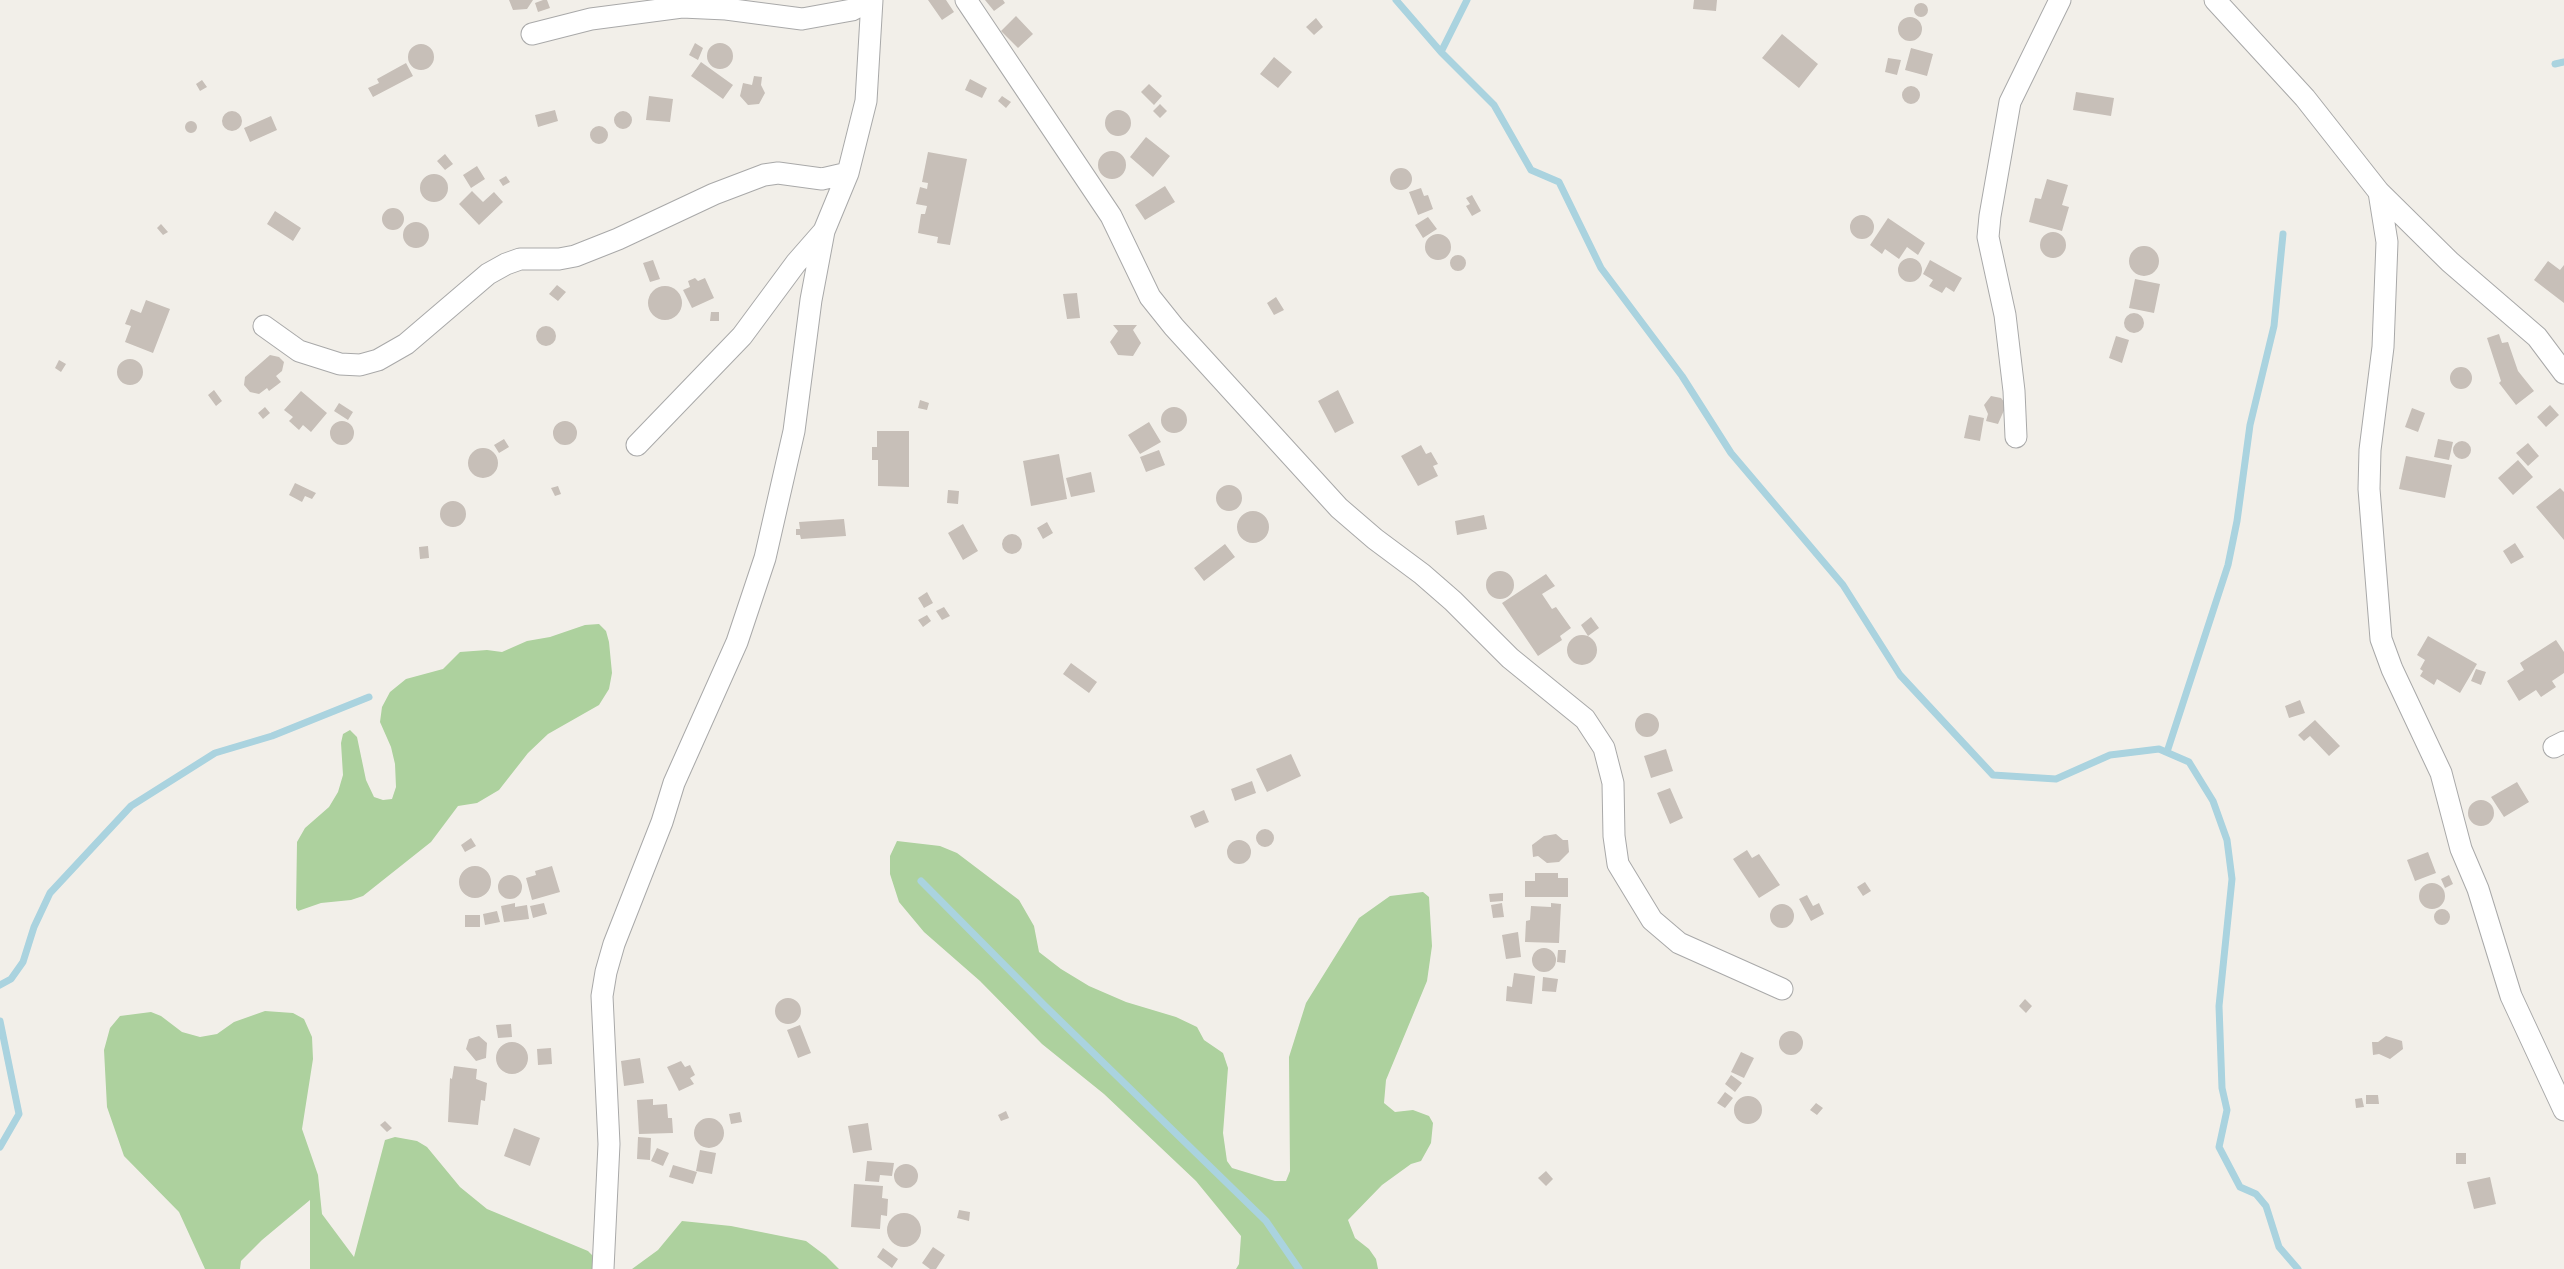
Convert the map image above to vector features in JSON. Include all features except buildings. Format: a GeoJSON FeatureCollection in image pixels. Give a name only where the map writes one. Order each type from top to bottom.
{"type":"FeatureCollection","features":[{"type":"Feature","properties":{"kind":"street"},"geometry":{"type":"LineString","coordinates":[[532,34],[591,19],[682,7],[726,9],[802,19],[852,10],[872,0],[866,101],[848,172],[824,231],[811,300],[794,430],[765,558],[737,642],[674,783],[662,822],[614,944],[606,972],[602,1007],[609,1144],[603,1269]]}},
{"type":"Feature","properties":{"kind":"street"},"geometry":{"type":"LineString","coordinates":[[966,0],[1106,208],[1150,297],[1174,327],[1339,508],[1375,539],[1422,574],[1453,601],[1510,658],[1586,719],[1604,748],[1613,783],[1614,836],[1618,864],[1652,920],[1679,943],[1782,989]]}},
{"type":"Feature","properties":{"kind":"street"},"geometry":{"type":"LineString","coordinates":[[2016,437],[2014,391],[2005,315],[1988,237],[1990,216],[2010,102],[2021,75],[2060,0]]}},
{"type":"Feature","properties":{"kind":"street"},"geometry":{"type":"LineString","coordinates":[[2215,0],[2306,98],[2379,192],[2450,262],[2537,337],[2564,373]]}},
{"type":"Feature","properties":{"kind":"street"},"geometry":{"type":"LineString","coordinates":[[264,326],[299,351],[340,364],[360,365],[378,360],[406,344],[488,274],[506,264],[520,259],[559,259],[575,256],[618,239],[714,194],[764,175],[778,173],[822,179],[848,172]]}},
{"type":"Feature","properties":{"kind":"street"},"geometry":{"type":"LineString","coordinates":[[2379,192],[2387,242],[2383,347],[2370,450],[2369,489],[2381,639],[2392,669],[2441,773],[2461,849],[2478,889],[2511,996],[2564,1110]]}},
{"type":"Feature","properties":{"kind":"street"},"geometry":{"type":"LineString","coordinates":[[637,445],[742,336],[796,263],[824,231]]}},
{"type":"Feature","properties":{"kind":"green space"},"geometry":{"type":"Polygon","coordinates":[[[599,624],[606,631],[609,642],[612,673],[609,689],[599,705],[548,734],[528,753],[499,790],[477,803],[458,806],[431,842],[363,896],[351,900],[321,903],[298,911],[296,908],[297,842],[305,828],[329,807],[338,792],[343,775],[341,743],[343,734],[350,730],[357,737],[366,780],[374,797],[383,800],[392,799],[396,787],[395,764],[391,747],[380,722],[382,707],[390,692],[406,679],[443,669],[460,652],[487,650],[502,652],[527,641],[550,637],[585,625],[599,624]]]}},
{"type":"Feature","properties":{"kind":"green space"},"geometry":{"type":"Polygon","coordinates":[[[897,841],[940,846],[957,853],[1019,900],[1034,926],[1039,952],[1061,969],[1089,986],[1126,1002],[1176,1017],[1197,1027],[1204,1040],[1223,1053],[1228,1068],[1223,1133],[1227,1161],[1232,1168],[1275,1181],[1286,1181],[1290,1171],[1289,1057],[1306,1003],[1359,918],[1390,896],[1423,892],[1429,897],[1432,946],[1427,981],[1386,1080],[1384,1103],[1395,1112],[1413,1110],[1429,1116],[1433,1123],[1431,1143],[1421,1161],[1411,1164],[1382,1185],[1348,1220],[1355,1238],[1369,1249],[1376,1259],[1378,1269],[1236,1269],[1239,1264],[1241,1236],[1196,1181],[1104,1094],[1042,1044],[980,981],[924,932],[899,902],[890,874],[890,856],[897,841]]]}},
{"type":"Feature","properties":{"kind":"green space"},"geometry":{"type":"Polygon","coordinates":[[[265,1011],[293,1013],[304,1019],[312,1037],[313,1059],[302,1129],[318,1175],[322,1214],[354,1257],[385,1140],[395,1137],[417,1141],[427,1147],[460,1187],[487,1209],[588,1251],[594,1257],[595,1269],[310,1269],[310,1200],[262,1240],[241,1261],[240,1269],[205,1269],[179,1212],[124,1156],[107,1107],[104,1050],[110,1028],[120,1016],[151,1012],[161,1016],[182,1032],[200,1037],[217,1034],[234,1022],[265,1011]]]}},
{"type":"Feature","properties":{"kind":"green space"},"geometry":{"type":"Polygon","coordinates":[[[682,1221],[731,1226],[806,1241],[839,1269],[632,1269],[658,1250],[682,1221]]]}},
{"type":"Feature","properties":{"kind":"waterway"},"geometry":{"type":"LineString","coordinates":[[1396,0],[1441,52],[1494,105],[1531,170],[1559,182],[1601,268],[1682,376],[1731,453],[1843,585],[1900,675],[1993,775],[2056,779],[2110,755],[2159,749],[2189,762],[2213,801],[2227,840],[2232,879],[2219,1006],[2222,1088],[2227,1110],[2219,1147],[2240,1187],[2256,1194],[2266,1206],[2279,1247],[2298,1269]]}},
{"type":"Feature","properties":{"kind":"waterway"},"geometry":{"type":"LineString","coordinates":[[1441,52],[1467,0]]}},
{"type":"Feature","properties":{"kind":"waterway"},"geometry":{"type":"LineString","coordinates":[[2555,64],[2564,62]]}},
{"type":"Feature","properties":{"kind":"waterway"},"geometry":{"type":"LineString","coordinates":[[2167,752],[2228,565],[2237,521],[2250,425],[2274,326],[2283,234]]}},
{"type":"Feature","properties":{"kind":"waterway"},"geometry":{"type":"LineString","coordinates":[[0,985],[11,979],[23,962],[34,927],[50,893],[131,806],[215,753],[272,736],[369,697]]}},
{"type":"Feature","properties":{"kind":"waterway"},"geometry":{"type":"LineString","coordinates":[[921,881],[1044,1005],[1266,1221],[1299,1269]]}},
{"type":"Feature","properties":{"kind":"waterway"},"geometry":{"type":"LineString","coordinates":[[0,1021],[19,1114],[0,1147]]}}]}
